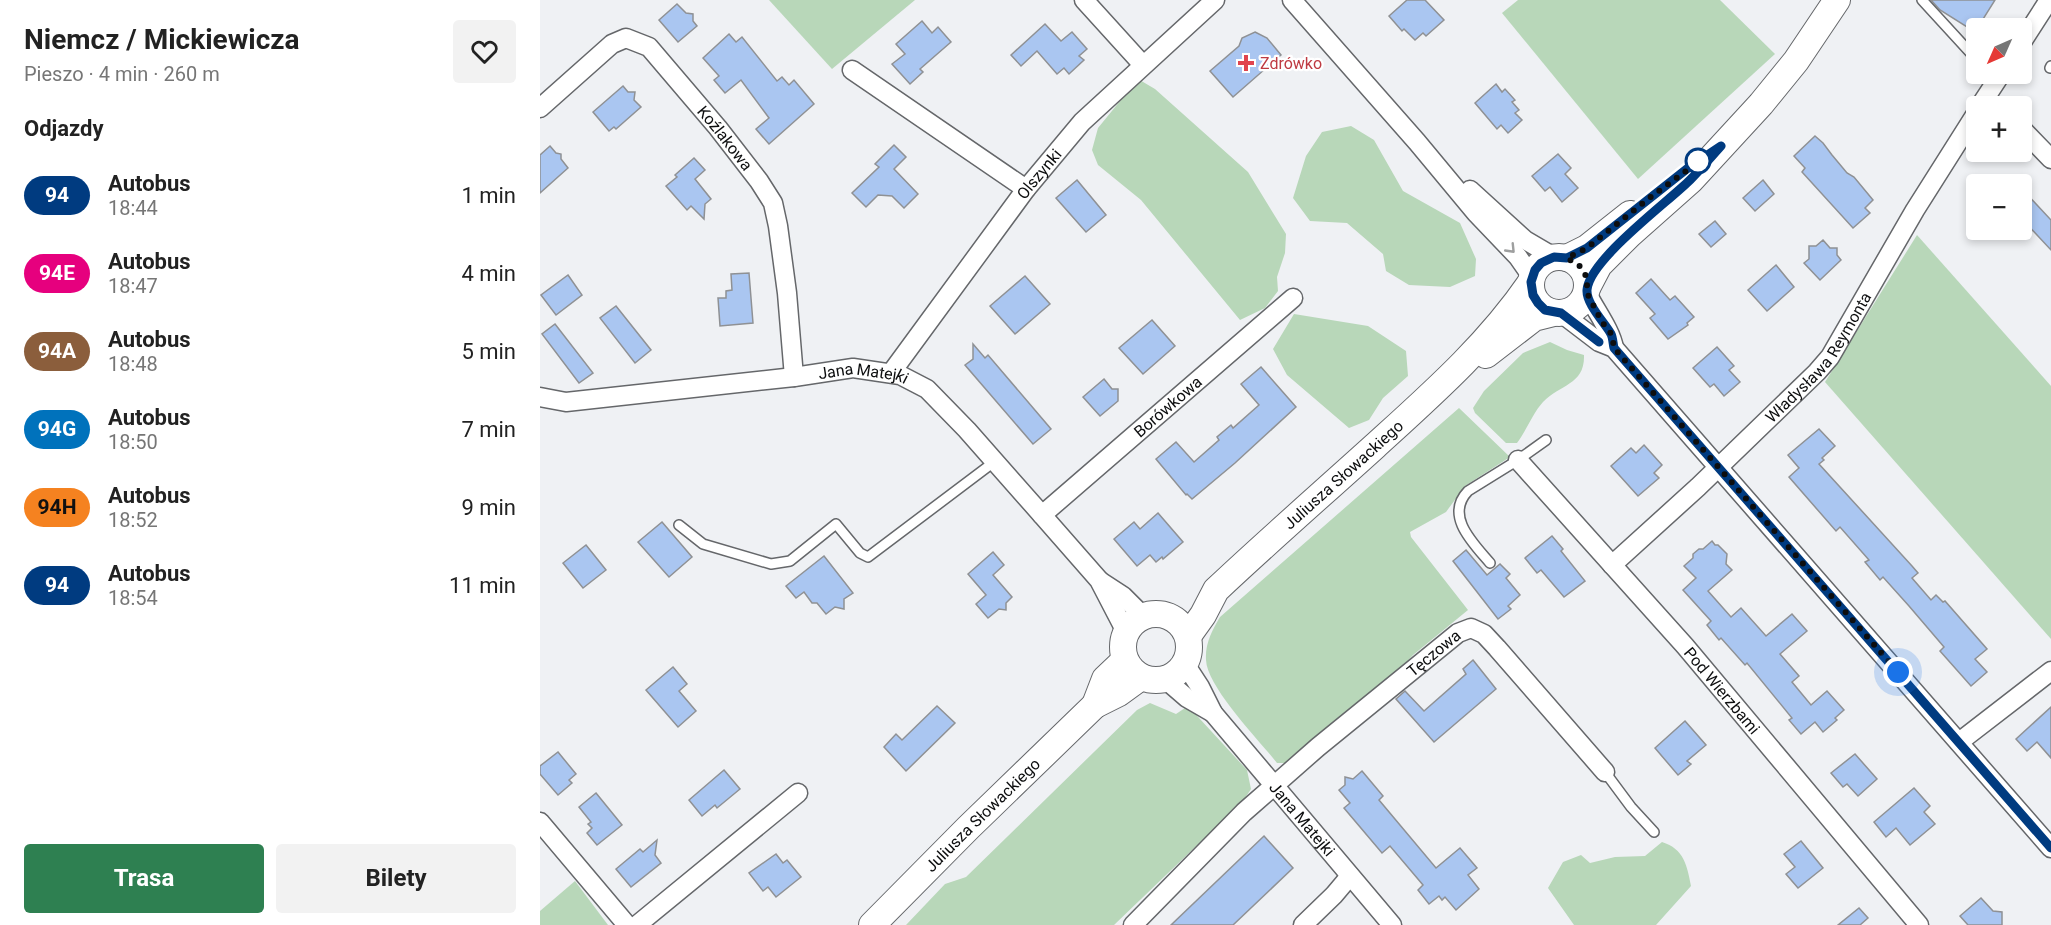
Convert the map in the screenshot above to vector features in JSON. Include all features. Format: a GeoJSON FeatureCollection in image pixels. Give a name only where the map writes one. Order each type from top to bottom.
{"type":"FeatureCollection","features":[{"type":"Feature","properties":{"kind":"street"},"geometry":{"type":"LineString","coordinates":[[1084,0],[1143,65]]}},
{"type":"Feature","properties":{"kind":"street","name":"Olszynki"},"geometry":{"type":"LineString","coordinates":[[891,373],[1026,189],[1082,122],[1215,0]]}},
{"type":"Feature","properties":{"kind":"street"},"geometry":{"type":"LineString","coordinates":[[1292,0],[1476,213],[1518,257],[1532,279],[1533,295],[1538,303],[1545,310],[1557,313],[1599,342],[1614,348],[2051,848]]}},
{"type":"Feature","properties":{"kind":"street"},"geometry":{"type":"LineString","coordinates":[[1557,313],[1577,307],[1599,265],[1691,180],[1761,104],[1796,61],[1837,0]]}},
{"type":"Feature","properties":{"kind":"street"},"geometry":{"type":"LineString","coordinates":[[2032,26],[2049,0]]}},
{"type":"Feature","properties":{"kind":"street","name":"Koźlakowa"},"geometry":{"type":"LineString","coordinates":[[540,108],[612,44],[626,38],[649,47],[718,128],[773,202],[785,282],[794,377]]}},
{"type":"Feature","properties":{"kind":"street"},"geometry":{"type":"LineString","coordinates":[[852,70],[1026,189]]}},
{"type":"Feature","properties":{"kind":"street","name":"Władysława Reymonta"},"geometry":{"type":"LineString","coordinates":[[1612,565],[1719,467],[1830,357],[1915,210],[1966,129]]}},
{"type":"Feature","properties":{"kind":"street"},"geometry":{"type":"LineString","coordinates":[[2032,139],[2051,159]]}},
{"type":"Feature","properties":{"kind":"street"},"geometry":{"type":"LineString","coordinates":[[1417,142],[1518,234],[1581,267],[1587,278],[1587,290],[1602,322],[1612,335],[1614,348]]}},
{"type":"Feature","properties":{"kind":"street"},"geometry":{"type":"LineString","coordinates":[[1532,279],[1541,263],[1587,248],[1688,168],[1721,146]]}},
{"type":"Feature","properties":{"kind":"street","name":"Juliusza Słowackiego"},"geometry":{"type":"LineString","coordinates":[[1170,616],[1191,600],[1216,590],[1444,384],[1488,338],[1515,305],[1532,279]]}},
{"type":"Feature","properties":{"kind":"street","name":"Borówkowa"},"geometry":{"type":"LineString","coordinates":[[1042,515],[1293,298]]}},
{"type":"Feature","properties":{"kind":"street","name":"Juliusza Słowackiego"},"geometry":{"type":"LineString","coordinates":[[1444,384],[1500,346],[1534,318],[1557,313]]}},
{"type":"Feature","properties":{"kind":"street","name":"Jana Matejki"},"geometry":{"type":"LineString","coordinates":[[540,397],[566,402],[794,377],[853,368],[900,375],[927,389],[967,430],[1099,580],[1123,596],[1135,624]]}},
{"type":"Feature","properties":{"kind":"street","name":"Pod Wierzbami"},"geometry":{"type":"LineString","coordinates":[[1518,460],[1685,646],[1919,925]]}},
{"type":"Feature","properties":{"kind":"street","name":"Juliusza Słowackiego"},"geometry":{"type":"LineString","coordinates":[[1188,636],[1203,615],[1216,590]]}},
{"type":"Feature","properties":{"kind":"street"},"geometry":{"type":"LineString","coordinates":[[1157,614],[1170,616],[1180,624],[1188,636],[1190,645],[1154,670],[1123,651],[1135,624],[1157,614]]}},
{"type":"Feature","properties":{"kind":"street","name":"Tęczowa"},"geometry":{"type":"LineString","coordinates":[[1275,785],[1449,640],[1458,633],[1471,628],[1484,634],[1605,772]]}},
{"type":"Feature","properties":{"kind":"street","name":"Jana Matejki"},"geometry":{"type":"LineString","coordinates":[[1154,670],[1187,698],[1213,713]]}},
{"type":"Feature","properties":{"kind":"street","name":"Jana Matejki"},"geometry":{"type":"LineString","coordinates":[[1154,670],[1200,687],[1213,713],[1392,925]]}},
{"type":"Feature","properties":{"kind":"street","name":"Juliusza Słowackiego"},"geometry":{"type":"LineString","coordinates":[[872,925],[1095,705],[1105,679],[1154,670]]}},
{"type":"Feature","properties":{"kind":"street"},"geometry":{"type":"LineString","coordinates":[[1959,742],[2051,670]]}},
{"type":"Feature","properties":{"kind":"street"},"geometry":{"type":"LineString","coordinates":[[1133,925],[1244,812],[1275,785]]}},
{"type":"Feature","properties":{"kind":"street"},"geometry":{"type":"LineString","coordinates":[[637,925],[798,793]]}},
{"type":"Feature","properties":{"kind":"street"},"geometry":{"type":"LineString","coordinates":[[540,822],[627,925]]}},
{"type":"Feature","properties":{"kind":"street"},"geometry":{"type":"LineString","coordinates":[[1303,925],[1350,876]]}},
{"type":"Feature","properties":{"kind":"lane"},"geometry":{"type":"LineString","coordinates":[[1922,0],[1966,48]]}},
{"type":"Feature","properties":{"kind":"lane"},"geometry":{"type":"LineString","coordinates":[[1490,563],[1466,535],[1460,523],[1458,511],[1462,497],[1546,440]]}},
{"type":"Feature","properties":{"kind":"lane"},"geometry":{"type":"LineString","coordinates":[[679,525],[703,544],[771,564],[790,561],[836,524],[860,553],[868,557],[994,462]]}},
{"type":"Feature","properties":{"kind":"lane"},"geometry":{"type":"LineString","coordinates":[[1605,772],[1631,807],[1654,832]]}},
{"type":"Feature","properties":{"kind":"green space"},"geometry":{"type":"Polygon","coordinates":[[[769,0],[915,0],[832,69],[769,0]]]}},
{"type":"Feature","properties":{"kind":"green space"},"geometry":{"type":"Polygon","coordinates":[[[1518,0],[1720,0],[1775,54],[1638,179],[1502,13],[1518,0]]]}},
{"type":"Feature","properties":{"kind":"green space"},"geometry":{"type":"Polygon","coordinates":[[[1138,79],[1155,89],[1248,172],[1286,234],[1285,253],[1277,277],[1278,291],[1265,308],[1240,320],[1141,200],[1098,165],[1092,150],[1098,128],[1138,79]]]}},
{"type":"Feature","properties":{"kind":"green space"},"geometry":{"type":"Polygon","coordinates":[[[1351,126],[1374,140],[1403,191],[1460,223],[1476,259],[1475,276],[1450,287],[1409,285],[1386,271],[1383,254],[1347,223],[1310,221],[1293,198],[1306,156],[1322,132],[1351,126]]]}},
{"type":"Feature","properties":{"kind":"green space"},"geometry":{"type":"Polygon","coordinates":[[[1917,235],[2051,386],[2051,639],[1825,382],[1917,235]]]}},
{"type":"Feature","properties":{"kind":"green space"},"geometry":{"type":"Polygon","coordinates":[[[1294,314],[1368,326],[1406,351],[1408,376],[1383,398],[1369,420],[1349,428],[1287,375],[1273,349],[1294,314]]]}},
{"type":"Feature","properties":{"kind":"green space"},"geometry":{"type":"Polygon","coordinates":[[[1550,342],[1584,355],[1580,372],[1570,383],[1543,402],[1517,443],[1506,443],[1475,413],[1473,408],[1484,391],[1523,353],[1550,342]]]}},
{"type":"Feature","properties":{"kind":"green space"},"geometry":{"type":"Polygon","coordinates":[[[1459,408],[1510,457],[1465,486],[1446,512],[1410,532],[1411,537],[1468,610],[1413,655],[1384,687],[1288,763],[1277,763],[1215,684],[1206,660],[1207,648],[1214,627],[1220,617],[1459,408]]]}},
{"type":"Feature","properties":{"kind":"green space"},"geometry":{"type":"Polygon","coordinates":[[[1150,703],[1176,714],[1188,706],[1247,770],[1251,789],[1243,801],[1114,925],[906,925],[945,884],[966,877],[1137,710],[1150,703]]]}},
{"type":"Feature","properties":{"kind":"green space"},"geometry":{"type":"Polygon","coordinates":[[[1662,842],[1680,853],[1686,865],[1691,886],[1656,925],[1574,925],[1548,888],[1563,862],[1581,855],[1590,863],[1615,857],[1645,856],[1662,842]]]}},
{"type":"Feature","properties":{"kind":"green space"},"geometry":{"type":"Polygon","coordinates":[[[575,881],[608,925],[540,925],[540,911],[575,881]]]}},
{"type":"Feature","properties":{"kind":"building"},"geometry":{"type":"Polygon","coordinates":[[[1407,0],[1425,0],[1444,20],[1426,36],[1423,33],[1415,40],[1404,29],[1402,31],[1389,16],[1407,0]]]}},
{"type":"Feature","properties":{"kind":"building"},"geometry":{"type":"Polygon","coordinates":[[[1931,0],[1995,0],[1984,18],[1966,18],[1966,26],[1940,10],[1931,0]]]}},
{"type":"Feature","properties":{"kind":"building"},"geometry":{"type":"Polygon","coordinates":[[[677,4],[686,13],[693,14],[693,21],[697,26],[678,42],[659,20],[677,4]]]}},
{"type":"Feature","properties":{"kind":"building"},"geometry":{"type":"Polygon","coordinates":[[[922,21],[932,33],[938,27],[951,42],[920,69],[923,72],[910,84],[892,64],[905,54],[896,44],[922,21]]]}},
{"type":"Feature","properties":{"kind":"building"},"geometry":{"type":"Polygon","coordinates":[[[1045,24],[1061,41],[1072,32],[1087,49],[1079,56],[1084,60],[1069,74],[1064,68],[1057,74],[1037,51],[1021,66],[1011,55],[1045,24]]]}},
{"type":"Feature","properties":{"kind":"building","name":"Zdrówko"},"geometry":{"type":"Polygon","coordinates":[[[1255,32],[1267,38],[1281,55],[1233,97],[1210,71],[1239,46],[1242,38],[1255,32]]]}},
{"type":"Feature","properties":{"kind":"building"},"geometry":{"type":"Polygon","coordinates":[[[729,34],[736,42],[742,37],[777,81],[782,77],[789,85],[794,80],[814,104],[769,144],[756,129],[769,118],[741,80],[725,93],[714,80],[719,76],[703,58],[729,34]]]}},
{"type":"Feature","properties":{"kind":"building"},"geometry":{"type":"Polygon","coordinates":[[[1496,84],[1502,92],[1505,89],[1515,100],[1512,102],[1519,110],[1515,113],[1522,120],[1508,133],[1501,125],[1497,129],[1475,103],[1496,84]]]}},
{"type":"Feature","properties":{"kind":"building"},"geometry":{"type":"Polygon","coordinates":[[[623,86],[628,92],[635,92],[634,100],[641,107],[616,129],[614,127],[609,131],[593,112],[623,86]]]}},
{"type":"Feature","properties":{"kind":"building"},"geometry":{"type":"Polygon","coordinates":[[[1815,136],[1873,200],[1865,208],[1870,213],[1853,228],[1802,172],[1805,168],[1794,156],[1815,136]]]}},
{"type":"Feature","properties":{"kind":"building"},"geometry":{"type":"Polygon","coordinates":[[[894,145],[906,157],[894,169],[918,194],[904,208],[892,196],[878,195],[866,207],[852,193],[879,167],[875,164],[894,145]]]}},
{"type":"Feature","properties":{"kind":"building"},"geometry":{"type":"Polygon","coordinates":[[[550,146],[556,153],[561,154],[561,159],[568,168],[540,193],[540,155],[550,146]]]}},
{"type":"Feature","properties":{"kind":"building"},"geometry":{"type":"Polygon","coordinates":[[[1558,154],[1571,168],[1565,174],[1578,188],[1562,202],[1550,187],[1545,191],[1532,176],[1558,154]]]}},
{"type":"Feature","properties":{"kind":"building"},"geometry":{"type":"Polygon","coordinates":[[[694,158],[705,170],[695,179],[711,199],[705,204],[704,219],[691,206],[687,210],[666,186],[694,158]]]}},
{"type":"Feature","properties":{"kind":"building"},"geometry":{"type":"Polygon","coordinates":[[[1077,180],[1106,215],[1086,232],[1056,198],[1077,180]]]}},
{"type":"Feature","properties":{"kind":"building"},"geometry":{"type":"Polygon","coordinates":[[[1763,180],[1774,194],[1755,211],[1743,198],[1763,180]]]}},
{"type":"Feature","properties":{"kind":"building"},"geometry":{"type":"Polygon","coordinates":[[[2032,200],[2051,220],[2051,250],[2032,230],[2032,200]]]}},
{"type":"Feature","properties":{"kind":"building"},"geometry":{"type":"Polygon","coordinates":[[[1715,221],[1726,234],[1711,247],[1699,234],[1715,221]]]}},
{"type":"Feature","properties":{"kind":"building"},"geometry":{"type":"Polygon","coordinates":[[[1823,240],[1830,248],[1837,248],[1837,255],[1841,260],[1820,280],[1804,263],[1809,259],[1809,246],[1816,246],[1823,240]]]}},
{"type":"Feature","properties":{"kind":"building"},"geometry":{"type":"Polygon","coordinates":[[[1776,265],[1794,287],[1767,311],[1748,290],[1776,265]]]}},
{"type":"Feature","properties":{"kind":"building"},"geometry":{"type":"Polygon","coordinates":[[[749,273],[753,323],[720,326],[718,298],[726,298],[726,291],[732,290],[731,274],[749,273]]]}},
{"type":"Feature","properties":{"kind":"building"},"geometry":{"type":"Polygon","coordinates":[[[568,275],[582,295],[556,315],[541,295],[568,275]]]}},
{"type":"Feature","properties":{"kind":"building"},"geometry":{"type":"Polygon","coordinates":[[[1025,276],[1050,304],[1015,334],[990,306],[1025,276]]]}},
{"type":"Feature","properties":{"kind":"building"},"geometry":{"type":"Polygon","coordinates":[[[1651,279],[1670,300],[1675,296],[1694,317],[1687,323],[1688,325],[1668,339],[1650,318],[1655,314],[1636,293],[1651,279]]]}},
{"type":"Feature","properties":{"kind":"building"},"geometry":{"type":"Polygon","coordinates":[[[616,306],[651,350],[635,363],[600,318],[616,306]]]}},
{"type":"Feature","properties":{"kind":"building"},"geometry":{"type":"Polygon","coordinates":[[[1152,320],[1175,346],[1143,374],[1119,348],[1152,320]]]}},
{"type":"Feature","properties":{"kind":"building"},"geometry":{"type":"Polygon","coordinates":[[[555,324],[593,373],[579,383],[542,334],[555,324]]]}},
{"type":"Feature","properties":{"kind":"building"},"geometry":{"type":"Polygon","coordinates":[[[973,344],[985,358],[988,355],[1051,429],[1033,444],[965,365],[973,359],[973,344]]]}},
{"type":"Feature","properties":{"kind":"building"},"geometry":{"type":"Polygon","coordinates":[[[1717,347],[1734,366],[1729,370],[1740,382],[1724,396],[1714,384],[1710,387],[1693,368],[1717,347]]]}},
{"type":"Feature","properties":{"kind":"building"},"geometry":{"type":"Polygon","coordinates":[[[1261,367],[1296,407],[1192,499],[1156,459],[1176,442],[1194,462],[1219,440],[1217,437],[1231,425],[1233,428],[1259,405],[1241,384],[1261,367]]]}},
{"type":"Feature","properties":{"kind":"building"},"geometry":{"type":"Polygon","coordinates":[[[1104,379],[1112,389],[1118,389],[1118,401],[1100,416],[1083,397],[1104,379]]]}},
{"type":"Feature","properties":{"kind":"building"},"geometry":{"type":"Polygon","coordinates":[[[1819,429],[1835,446],[1819,464],[1918,573],[1912,578],[1931,600],[1936,595],[1943,602],[1945,601],[1987,649],[1975,659],[1987,672],[1971,686],[1940,651],[1944,647],[1909,606],[1883,577],[1880,580],[1865,562],[1869,560],[1840,527],[1836,531],[1789,477],[1799,468],[1788,455],[1819,429]]]}},
{"type":"Feature","properties":{"kind":"building"},"geometry":{"type":"Polygon","coordinates":[[[1644,445],[1662,465],[1654,473],[1659,478],[1638,496],[1611,466],[1631,448],[1636,453],[1644,445]]]}},
{"type":"Feature","properties":{"kind":"building"},"geometry":{"type":"Polygon","coordinates":[[[1158,513],[1183,542],[1163,559],[1162,557],[1156,562],[1150,555],[1137,566],[1114,539],[1134,522],[1140,529],[1158,513]]]}},
{"type":"Feature","properties":{"kind":"building"},"geometry":{"type":"Polygon","coordinates":[[[662,522],[692,557],[669,577],[638,542],[662,522]]]}},
{"type":"Feature","properties":{"kind":"building"},"geometry":{"type":"Polygon","coordinates":[[[1552,536],[1585,581],[1564,597],[1541,570],[1537,573],[1525,558],[1552,536]]]}},
{"type":"Feature","properties":{"kind":"building"},"geometry":{"type":"Polygon","coordinates":[[[1712,541],[1727,554],[1726,564],[1732,570],[1708,591],[1731,617],[1741,608],[1766,636],[1792,614],[1807,631],[1780,654],[1799,676],[1792,682],[1811,705],[1827,691],[1844,710],[1835,718],[1837,720],[1823,732],[1815,722],[1801,734],[1789,720],[1792,718],[1747,663],[1745,665],[1721,638],[1719,640],[1707,625],[1711,621],[1683,590],[1696,578],[1684,566],[1693,558],[1693,554],[1712,541]]]}},
{"type":"Feature","properties":{"kind":"building"},"geometry":{"type":"Polygon","coordinates":[[[586,545],[606,570],[583,588],[563,563],[586,545]]]}},
{"type":"Feature","properties":{"kind":"building"},"geometry":{"type":"Polygon","coordinates":[[[1466,550],[1487,575],[1500,564],[1510,574],[1506,578],[1520,595],[1508,606],[1511,609],[1498,619],[1453,561],[1466,550]]]}},
{"type":"Feature","properties":{"kind":"building"},"geometry":{"type":"Polygon","coordinates":[[[993,552],[1004,565],[993,575],[1012,597],[1006,603],[1006,610],[999,609],[988,618],[976,604],[986,595],[968,574],[993,552]]]}},
{"type":"Feature","properties":{"kind":"building"},"geometry":{"type":"Polygon","coordinates":[[[824,556],[853,593],[844,599],[844,609],[835,607],[826,614],[817,603],[812,603],[804,592],[796,598],[786,586],[824,556]]]}},
{"type":"Feature","properties":{"kind":"building"},"geometry":{"type":"Polygon","coordinates":[[[1473,660],[1496,689],[1434,742],[1396,699],[1405,691],[1424,711],[1466,674],[1463,669],[1473,660]]]}},
{"type":"Feature","properties":{"kind":"building"},"geometry":{"type":"Polygon","coordinates":[[[673,667],[687,684],[679,691],[696,711],[678,727],[646,690],[673,667]]]}},
{"type":"Feature","properties":{"kind":"building"},"geometry":{"type":"Polygon","coordinates":[[[937,706],[955,723],[906,771],[884,747],[896,734],[902,740],[937,706]]]}},
{"type":"Feature","properties":{"kind":"building"},"geometry":{"type":"Polygon","coordinates":[[[2051,707],[2051,758],[2037,742],[2027,751],[2016,739],[2051,707]]]}},
{"type":"Feature","properties":{"kind":"building"},"geometry":{"type":"Polygon","coordinates":[[[1685,721],[1706,745],[1687,761],[1691,764],[1678,775],[1655,748],[1685,721]]]}},
{"type":"Feature","properties":{"kind":"building"},"geometry":{"type":"Polygon","coordinates":[[[558,752],[576,774],[569,780],[572,783],[558,795],[540,774],[540,766],[558,752]]]}},
{"type":"Feature","properties":{"kind":"building"},"geometry":{"type":"Polygon","coordinates":[[[1855,754],[1877,779],[1858,796],[1847,784],[1843,787],[1831,773],[1855,754]]]}},
{"type":"Feature","properties":{"kind":"building"},"geometry":{"type":"Polygon","coordinates":[[[724,770],[740,789],[717,808],[715,805],[702,816],[689,800],[724,770]]]}},
{"type":"Feature","properties":{"kind":"building"},"geometry":{"type":"Polygon","coordinates":[[[1362,771],[1383,796],[1379,800],[1436,868],[1460,848],[1477,868],[1468,875],[1479,889],[1456,910],[1445,897],[1442,900],[1439,896],[1429,904],[1418,890],[1423,885],[1390,846],[1382,853],[1344,808],[1350,803],[1339,790],[1345,785],[1345,777],[1353,779],[1362,771]]]}},
{"type":"Feature","properties":{"kind":"building"},"geometry":{"type":"Polygon","coordinates":[[[1914,788],[1930,806],[1924,812],[1935,824],[1910,845],[1896,828],[1886,837],[1874,822],[1914,788]]]}},
{"type":"Feature","properties":{"kind":"building"},"geometry":{"type":"Polygon","coordinates":[[[596,793],[622,825],[597,845],[587,833],[592,828],[588,824],[591,822],[579,807],[596,793]]]}},
{"type":"Feature","properties":{"kind":"building"},"geometry":{"type":"Polygon","coordinates":[[[1264,836],[1293,868],[1233,925],[1171,925],[1264,836]]]}},
{"type":"Feature","properties":{"kind":"building"},"geometry":{"type":"Polygon","coordinates":[[[657,840],[655,855],[661,863],[631,887],[616,869],[640,849],[643,852],[657,840]]]}},
{"type":"Feature","properties":{"kind":"building"},"geometry":{"type":"Polygon","coordinates":[[[1801,841],[1823,868],[1798,888],[1786,874],[1795,867],[1784,854],[1801,841]]]}},
{"type":"Feature","properties":{"kind":"building"},"geometry":{"type":"Polygon","coordinates":[[[776,854],[783,863],[787,860],[801,877],[776,897],[768,887],[763,891],[749,873],[776,854]]]}},
{"type":"Feature","properties":{"kind":"building"},"geometry":{"type":"Polygon","coordinates":[[[1981,898],[1993,911],[2002,912],[2002,925],[1968,925],[1960,916],[1981,898]]]}},
{"type":"Feature","properties":{"kind":"building"},"geometry":{"type":"Polygon","coordinates":[[[1859,908],[1868,918],[1860,925],[1838,925],[1859,908]]]}},
{"type":"Feature","properties":{"kind":"bus line","name":"94"},"geometry":{"type":"LineString","coordinates":[[1599,342],[1561,313],[1545,310],[1538,303],[1533,295],[1531,282],[1535,270],[1541,263],[1554,257],[1567,258],[1587,248],[1688,168],[1721,146],[1691,180],[1599,265],[1588,286],[1587,293],[1602,322],[1612,335],[1614,348],[2051,848]]}},
{"type":"Feature","properties":{"kind":"place","name":"Zdrówko"},"geometry":{"type":"Point","coordinates":[1246,63]}},
{"type":"Feature","properties":{"kind":"route"},"geometry":{"type":"LineString","coordinates":[[1698,161],[1705,157],[1587,248],[1567,258],[1581,267],[1587,278],[1587,293],[1602,322],[1612,335],[1614,348],[1898,672]]}}]}
